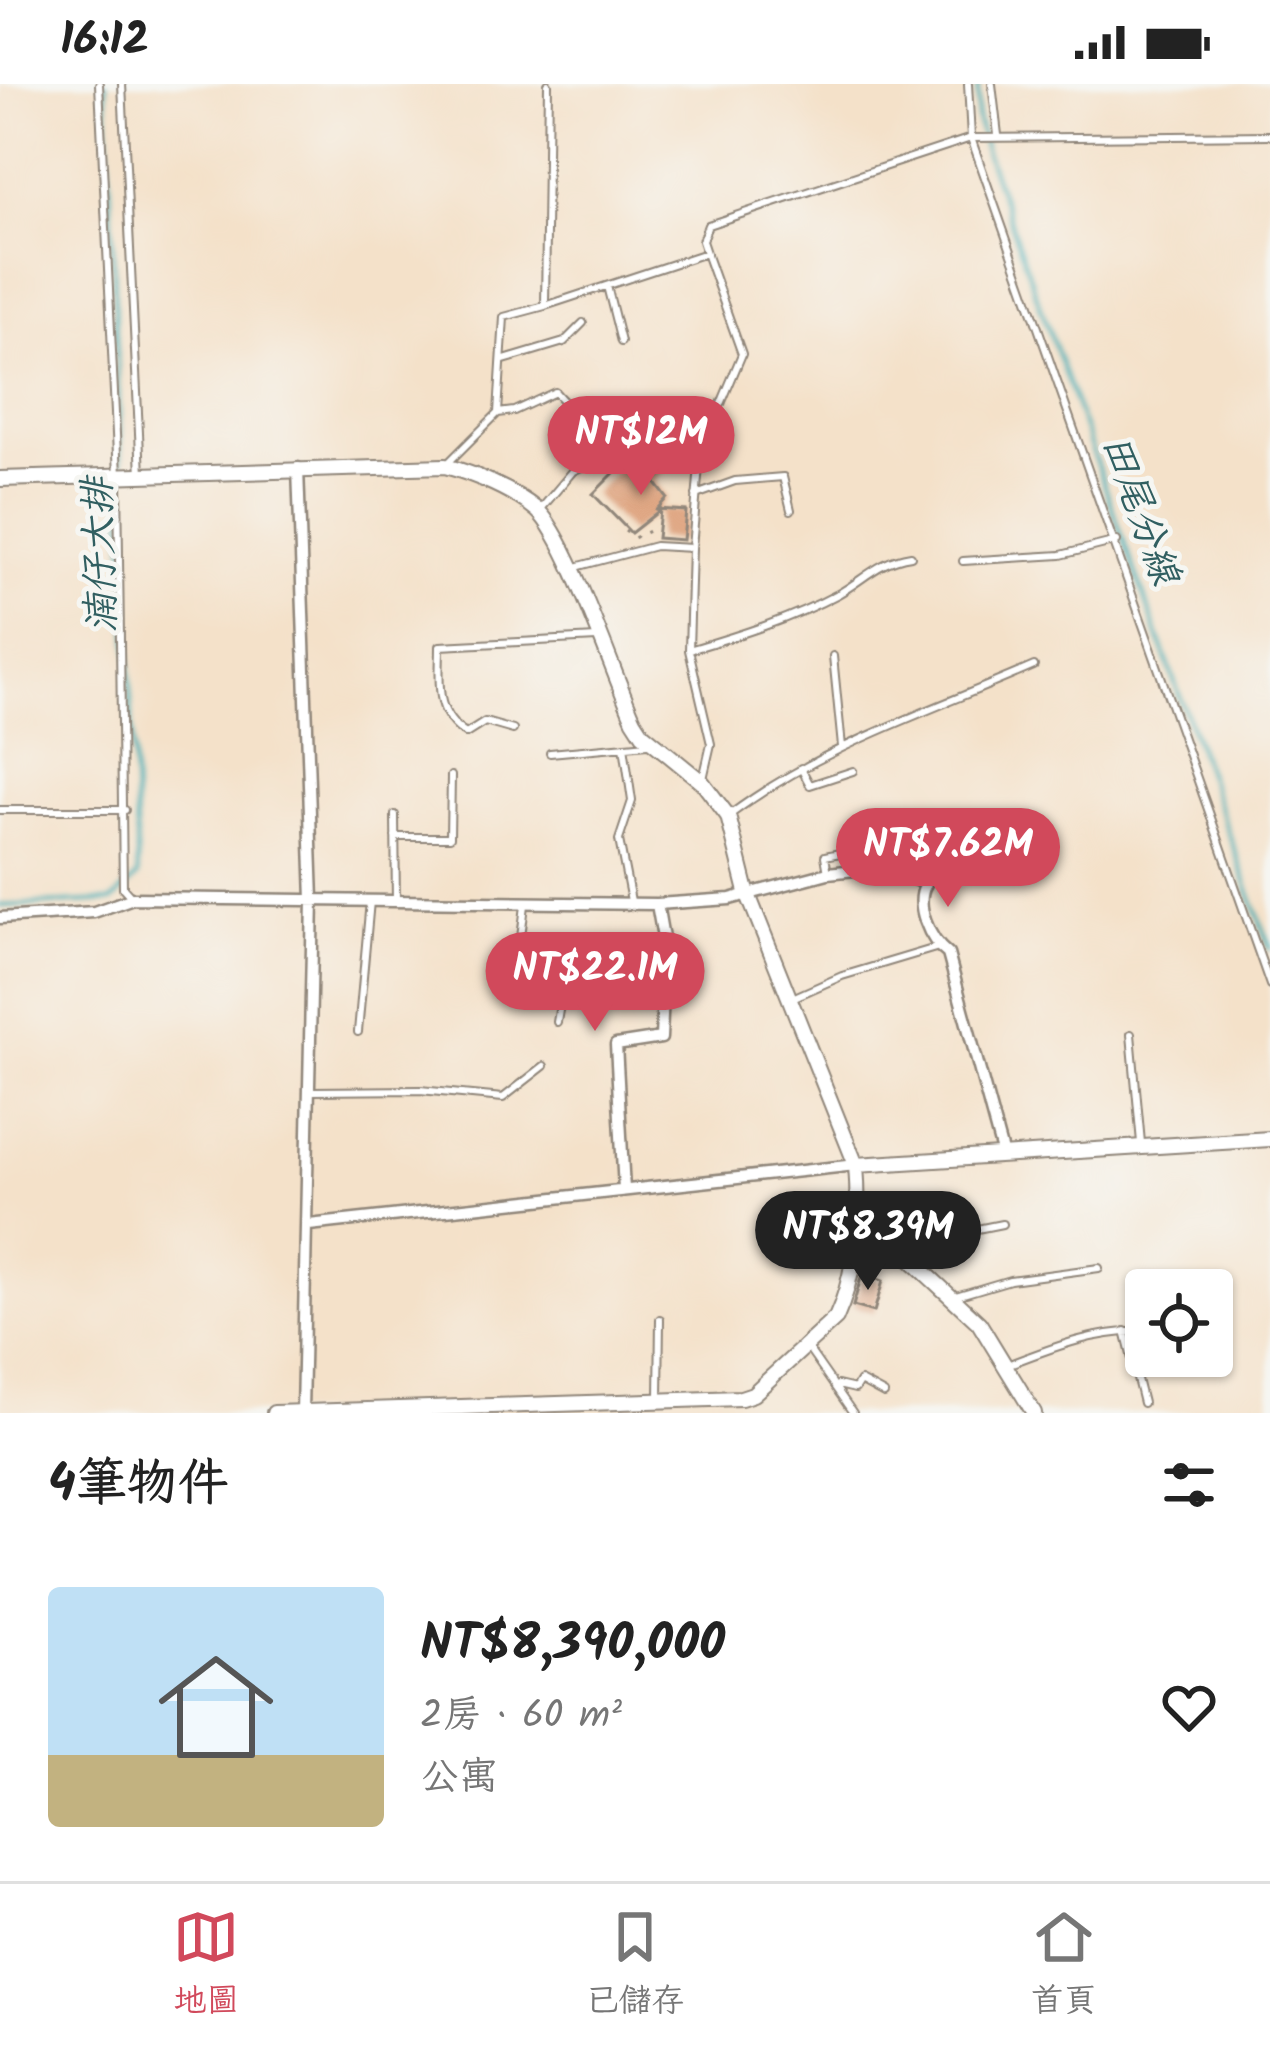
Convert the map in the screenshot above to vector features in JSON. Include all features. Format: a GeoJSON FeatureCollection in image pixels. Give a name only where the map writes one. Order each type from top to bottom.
{"type":"FeatureCollection","features":[{"type":"Feature","properties":{"kind":"street"},"geometry":{"type":"LineString","coordinates":[[0,479],[446,466],[471,473],[538,511],[571,558],[597,638],[634,720],[654,744],[702,782],[728,816],[747,892],[856,1165],[860,1212],[843,1302],[807,1346],[754,1394],[679,1407],[659,1401],[274,1413]]}},
{"type":"Feature","properties":{"kind":"street"},"geometry":{"type":"LineString","coordinates":[[298,468],[313,900],[302,1412]]}},
{"type":"Feature","properties":{"kind":"street"},"geometry":{"type":"LineString","coordinates":[[0,918],[94,912],[133,898],[657,904],[881,868],[926,884],[921,907],[939,947],[948,954],[1003,1156]]}},
{"type":"Feature","properties":{"kind":"street"},"geometry":{"type":"LineString","coordinates":[[624,1190],[616,1045],[661,1038],[665,949],[657,904]]}},
{"type":"Feature","properties":{"kind":"street"},"geometry":{"type":"LineString","coordinates":[[309,1225],[856,1165],[1270,1139]]}},
{"type":"Feature","properties":{"kind":"street"},"geometry":{"type":"LineString","coordinates":[[860,1212],[883,1239],[956,1296],[1007,1365],[1034,1413]]}},
{"type":"Feature","properties":{"kind":"lane"},"geometry":{"type":"LineString","coordinates":[[99,84],[127,474]]}},
{"type":"Feature","properties":{"kind":"lane"},"geometry":{"type":"LineString","coordinates":[[122,84],[127,474],[123,888],[133,898]]}},
{"type":"Feature","properties":{"kind":"lane"},"geometry":{"type":"LineString","coordinates":[[545,307],[548,84]]}},
{"type":"Feature","properties":{"kind":"lane"},"geometry":{"type":"LineString","coordinates":[[968,84],[971,138],[1270,985]]}},
{"type":"Feature","properties":{"kind":"lane"},"geometry":{"type":"LineString","coordinates":[[992,84],[998,135]]}},
{"type":"Feature","properties":{"kind":"lane"},"geometry":{"type":"LineString","coordinates":[[702,782],[711,744],[689,650],[696,495],[700,454],[742,354],[702,241],[708,225],[971,138],[1270,135]]}},
{"type":"Feature","properties":{"kind":"lane"},"geometry":{"type":"LineString","coordinates":[[446,466],[497,412],[504,316],[545,307],[706,253]]}},
{"type":"Feature","properties":{"kind":"lane"},"geometry":{"type":"LineString","coordinates":[[607,286],[621,342]]}},
{"type":"Feature","properties":{"kind":"lane"},"geometry":{"type":"LineString","coordinates":[[503,360],[564,341],[583,323]]}},
{"type":"Feature","properties":{"kind":"lane"},"geometry":{"type":"LineString","coordinates":[[497,412],[514,411],[555,392],[567,405],[585,402]]}},
{"type":"Feature","properties":{"kind":"lane"},"geometry":{"type":"LineString","coordinates":[[538,511],[573,471],[601,458],[614,443]]}},
{"type":"Feature","properties":{"kind":"lane"},"geometry":{"type":"LineString","coordinates":[[696,495],[735,481],[783,477],[791,510]]}},
{"type":"Feature","properties":{"kind":"lane"},"geometry":{"type":"LineString","coordinates":[[963,561],[1061,555],[1117,542]]}},
{"type":"Feature","properties":{"kind":"lane"},"geometry":{"type":"LineString","coordinates":[[571,558],[655,546],[692,548]]}},
{"type":"Feature","properties":{"kind":"lane"},"geometry":{"type":"LineString","coordinates":[[689,650],[753,632],[840,593],[884,560],[911,556]]}},
{"type":"Feature","properties":{"kind":"lane"},"geometry":{"type":"LineString","coordinates":[[513,730],[484,722],[466,734],[448,722],[440,701],[440,646],[597,638]]}},
{"type":"Feature","properties":{"kind":"lane"},"geometry":{"type":"LineString","coordinates":[[833,656],[842,747]]}},
{"type":"Feature","properties":{"kind":"lane"},"geometry":{"type":"LineString","coordinates":[[728,816],[801,767],[1034,666]]}},
{"type":"Feature","properties":{"kind":"lane"},"geometry":{"type":"LineString","coordinates":[[550,753],[654,744]]}},
{"type":"Feature","properties":{"kind":"lane"},"geometry":{"type":"LineString","coordinates":[[623,746],[632,801],[619,840],[631,904]]}},
{"type":"Feature","properties":{"kind":"lane"},"geometry":{"type":"LineString","coordinates":[[801,767],[809,785],[853,771]]}},
{"type":"Feature","properties":{"kind":"lane"},"geometry":{"type":"LineString","coordinates":[[395,837],[451,837],[451,776]]}},
{"type":"Feature","properties":{"kind":"lane"},"geometry":{"type":"LineString","coordinates":[[0,810],[125,810]]}},
{"type":"Feature","properties":{"kind":"lane"},"geometry":{"type":"LineString","coordinates":[[395,814],[396,902]]}},
{"type":"Feature","properties":{"kind":"lane"},"geometry":{"type":"LineString","coordinates":[[910,878],[914,820]]}},
{"type":"Feature","properties":{"kind":"lane"},"geometry":{"type":"LineString","coordinates":[[926,884],[1019,824]]}},
{"type":"Feature","properties":{"kind":"lane"},"geometry":{"type":"LineString","coordinates":[[829,874],[825,856],[850,851]]}},
{"type":"Feature","properties":{"kind":"lane"},"geometry":{"type":"LineString","coordinates":[[358,1032],[370,901]]}},
{"type":"Feature","properties":{"kind":"lane"},"geometry":{"type":"LineString","coordinates":[[525,905],[515,986],[562,993],[556,1022]]}},
{"type":"Feature","properties":{"kind":"lane"},"geometry":{"type":"LineString","coordinates":[[790,999],[842,976],[939,947]]}},
{"type":"Feature","properties":{"kind":"lane"},"geometry":{"type":"LineString","coordinates":[[1131,1034],[1141,1147]]}},
{"type":"Feature","properties":{"kind":"lane"},"geometry":{"type":"LineString","coordinates":[[311,1091],[420,1090],[503,1098],[544,1066]]}},
{"type":"Feature","properties":{"kind":"lane"},"geometry":{"type":"LineString","coordinates":[[914,1260],[952,1234],[1002,1225]]}},
{"type":"Feature","properties":{"kind":"lane"},"geometry":{"type":"LineString","coordinates":[[956,1296],[1010,1280],[1100,1268]]}},
{"type":"Feature","properties":{"kind":"lane"},"geometry":{"type":"LineString","coordinates":[[659,1401],[660,1319]]}},
{"type":"Feature","properties":{"kind":"lane"},"geometry":{"type":"LineString","coordinates":[[1007,1365],[1125,1331]]}},
{"type":"Feature","properties":{"kind":"lane"},"geometry":{"type":"LineString","coordinates":[[807,1346],[853,1413]]}},
{"type":"Feature","properties":{"kind":"lane"},"geometry":{"type":"LineString","coordinates":[[1136,1377],[1143,1403]]}},
{"type":"Feature","properties":{"kind":"lane"},"geometry":{"type":"LineString","coordinates":[[838,1385],[855,1388],[860,1381],[884,1394]]}},
{"type":"Feature","properties":{"kind":"path"},"geometry":{"type":"LineString","coordinates":[[625,531],[634,538],[653,529]]}},
{"type":"Feature","properties":{"kind":"building"},"geometry":{"type":"Polygon","coordinates":[[[657,450],[671,462],[654,481],[667,498],[657,509],[686,511],[683,540],[657,538],[660,510],[631,533],[593,494],[626,461],[636,470],[657,450]]]}},
{"type":"Feature","properties":{"kind":"building"},"geometry":{"type":"Polygon","coordinates":[[[802,1205],[828,1210],[823,1233],[797,1228],[802,1205]]]}},
{"type":"Feature","properties":{"kind":"building"},"geometry":{"type":"Polygon","coordinates":[[[862,1274],[883,1281],[874,1312],[853,1306],[862,1274]]]}},
{"type":"Feature","properties":{"kind":"waterway","name":"湳仔大排"},"geometry":{"type":"LineString","coordinates":[[0,906],[112,901],[138,876],[106,84]]}},
{"type":"Feature","properties":{"kind":"waterway","name":"田尾分線"},"geometry":{"type":"LineString","coordinates":[[978,84],[977,119],[986,154],[1270,949]]}}]}
